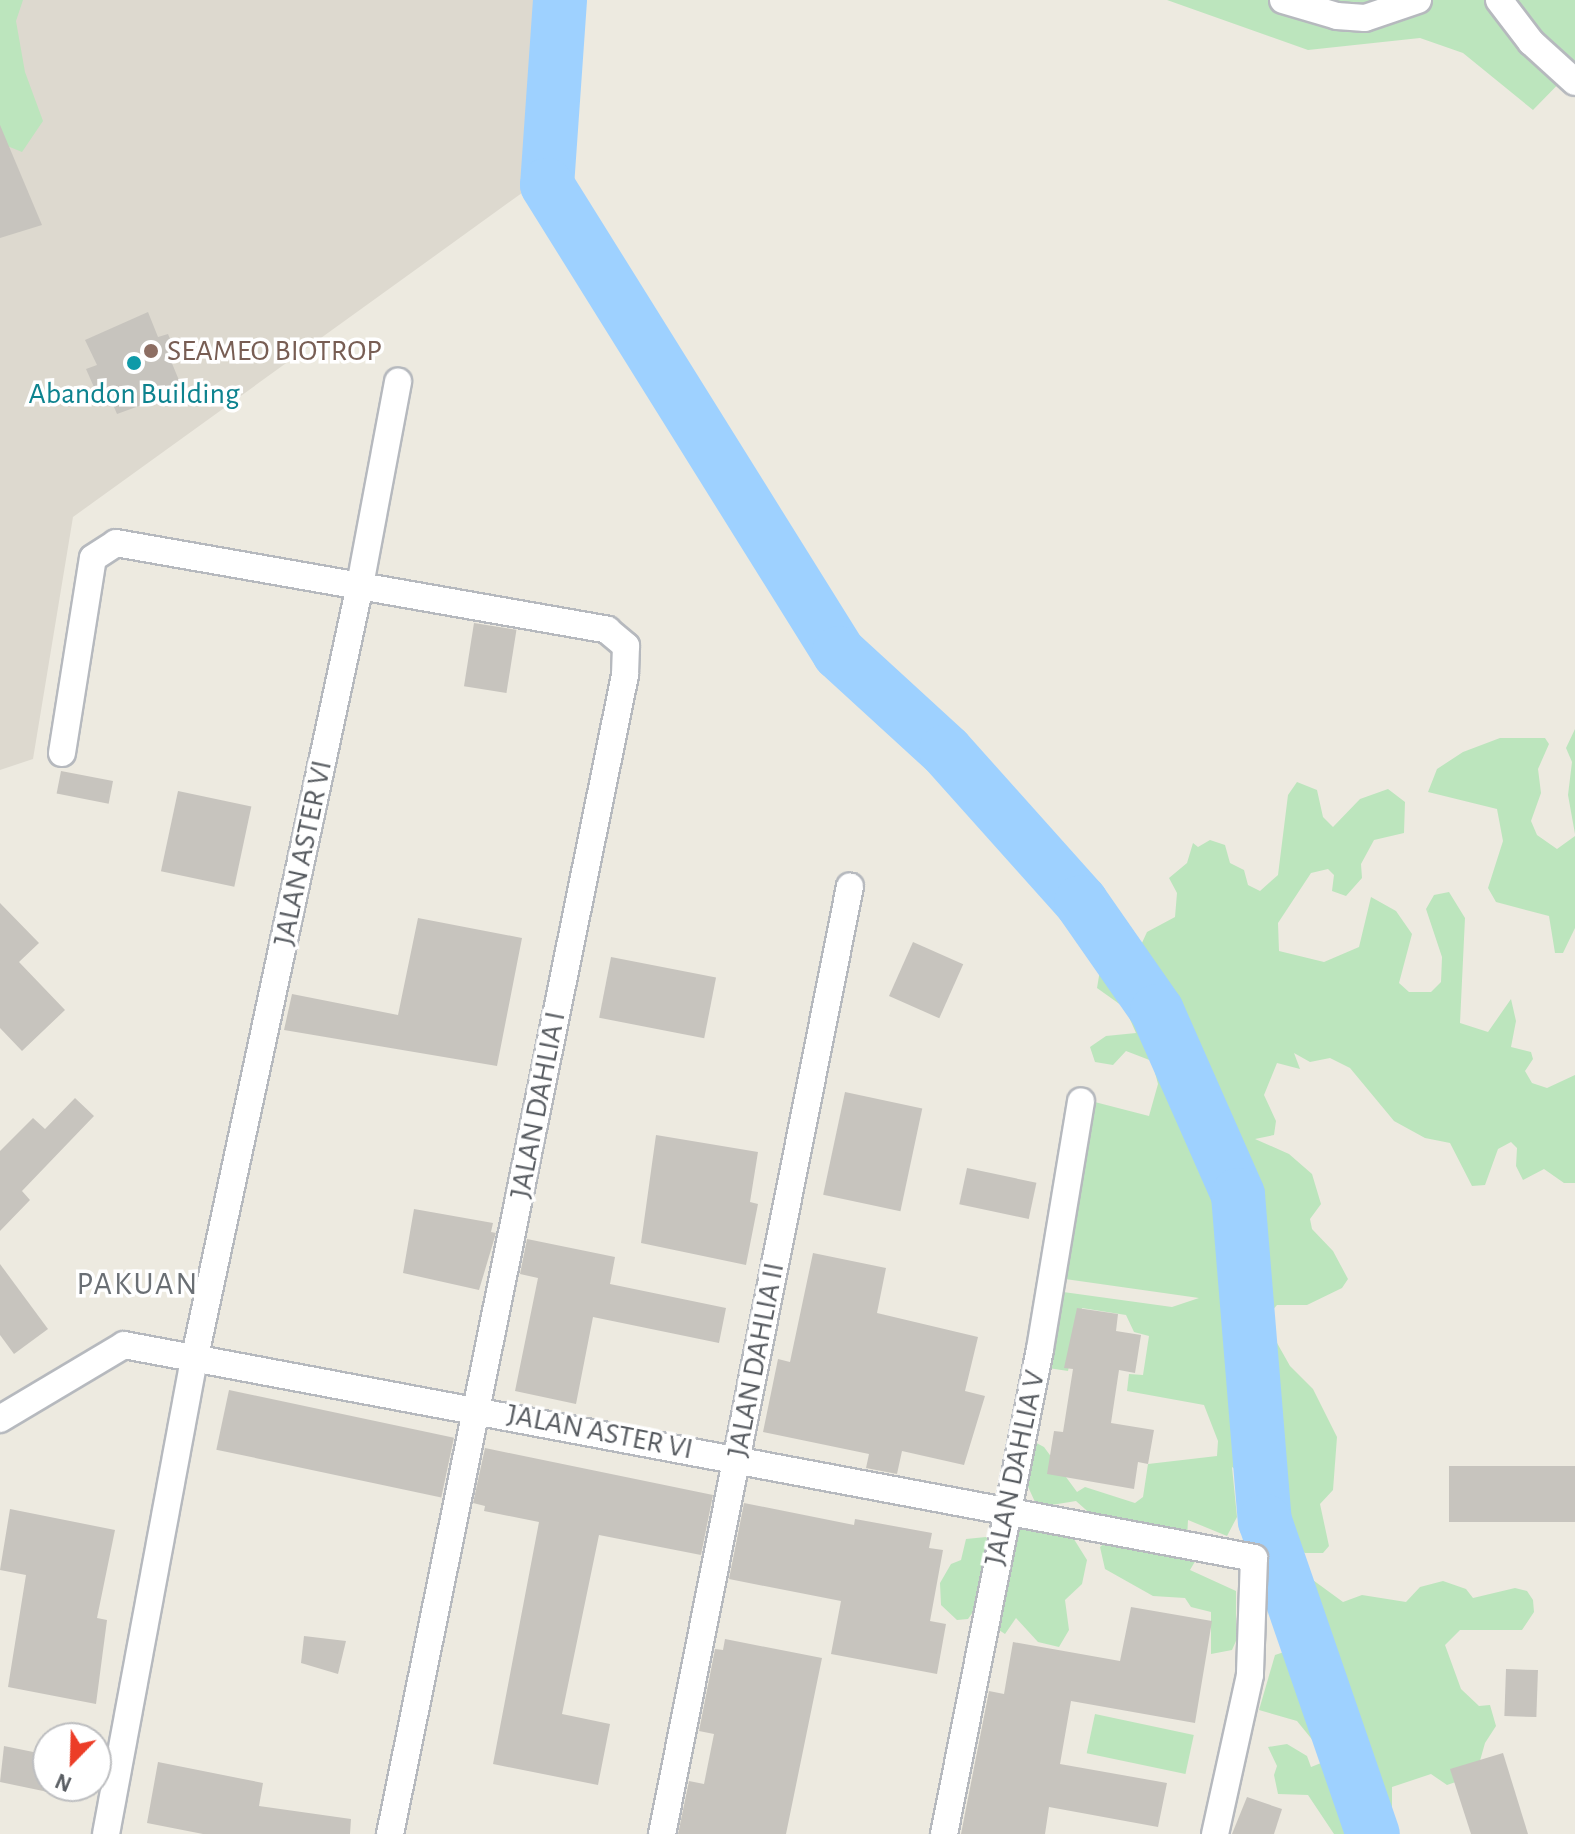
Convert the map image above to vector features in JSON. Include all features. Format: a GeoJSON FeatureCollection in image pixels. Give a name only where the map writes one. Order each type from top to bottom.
{"type":"FeatureCollection","features":[{"type":"Feature","properties":{"kind":"street"},"geometry":{"type":"LineString","coordinates":[[1283,0],[1337,16],[1365,18],[1418,0]]}},
{"type":"Feature","properties":{"kind":"street"},"geometry":{"type":"LineString","coordinates":[[1499,0],[1531,42],[1575,82]]}},
{"type":"Feature","properties":{"kind":"street","name":"JALAN ASTER VI"},"geometry":{"type":"LineString","coordinates":[[106,1834],[195,1356],[360,585],[398,382]]}},
{"type":"Feature","properties":{"kind":"street"},"geometry":{"type":"LineString","coordinates":[[62,753],[93,558],[105,545],[116,543],[360,585]]}},
{"type":"Feature","properties":{"kind":"street","name":"JALAN DAHLIA I"},"geometry":{"type":"LineString","coordinates":[[360,585],[607,630],[626,646],[622,690],[390,1834]]}},
{"type":"Feature","properties":{"kind":"street","name":"JALAN DAHLIA II"},"geometry":{"type":"LineString","coordinates":[[662,1834],[850,886]]}},
{"type":"Feature","properties":{"kind":"street","name":"JALAN DAHLIA V"},"geometry":{"type":"LineString","coordinates":[[944,1834],[1040,1349],[1081,1101]]}},
{"type":"Feature","properties":{"kind":"street"},"geometry":{"type":"LineString","coordinates":[[0,1419],[124,1345],[195,1356]]}},
{"type":"Feature","properties":{"kind":"street","name":"JALAN ASTER VI"},"geometry":{"type":"LineString","coordinates":[[195,1356],[1254,1558],[1250,1675],[1215,1834]]}},
{"type":"Feature","properties":{"kind":"shaded area","name":"SEAMEO BIOTROP"},"geometry":{"type":"Polygon","coordinates":[[[0,0],[544,0],[533,185],[73,517],[33,759],[0,770],[0,0]]]}},
{"type":"Feature","properties":{"kind":"green space"},"geometry":{"type":"Polygon","coordinates":[[[0,0],[23,0],[16,21],[25,72],[43,121],[22,152],[0,143],[0,0]]]}},
{"type":"Feature","properties":{"kind":"green space"},"geometry":{"type":"Polygon","coordinates":[[[1167,0],[1575,0],[1575,67],[1533,110],[1463,53],[1420,38],[1308,50],[1167,0]]]}},
{"type":"Feature","properties":{"kind":"green space"},"geometry":{"type":"Polygon","coordinates":[[[1575,729],[1575,834],[1568,795],[1572,762],[1566,748],[1575,729]]]}},
{"type":"Feature","properties":{"kind":"green space"},"geometry":{"type":"Polygon","coordinates":[[[1500,738],[1545,738],[1549,744],[1538,769],[1541,793],[1531,821],[1537,835],[1557,849],[1575,836],[1575,928],[1563,953],[1555,953],[1549,916],[1496,902],[1488,888],[1503,841],[1497,809],[1428,792],[1437,769],[1463,752],[1500,738]]]}},
{"type":"Feature","properties":{"kind":"green space"},"geometry":{"type":"Polygon","coordinates":[[[1297,782],[1317,790],[1323,817],[1333,827],[1360,799],[1388,789],[1405,802],[1404,833],[1374,840],[1361,864],[1362,878],[1346,896],[1332,891],[1334,875],[1328,869],[1311,873],[1278,923],[1279,951],[1324,962],[1359,947],[1371,897],[1396,911],[1412,934],[1399,983],[1409,992],[1431,992],[1441,982],[1442,957],[1426,909],[1434,895],[1449,892],[1465,918],[1460,1023],[1488,1032],[1511,999],[1516,1021],[1511,1047],[1531,1052],[1533,1059],[1525,1071],[1532,1083],[1547,1088],[1575,1075],[1575,1183],[1564,1183],[1544,1169],[1523,1180],[1516,1166],[1517,1148],[1511,1142],[1498,1149],[1485,1185],[1472,1186],[1450,1143],[1425,1138],[1394,1121],[1350,1068],[1330,1058],[1310,1062],[1294,1053],[1300,1069],[1277,1063],[1264,1095],[1276,1121],[1274,1135],[1255,1139],[1289,1154],[1312,1174],[1321,1204],[1310,1219],[1312,1229],[1333,1251],[1348,1279],[1342,1288],[1307,1305],[1277,1305],[1264,1320],[1290,1366],[1313,1389],[1337,1437],[1333,1490],[1320,1504],[1329,1546],[1323,1553],[1305,1553],[1275,1535],[1256,1533],[1241,1499],[1239,1472],[1232,1467],[1237,1517],[1227,1536],[1188,1520],[1187,1539],[1200,1553],[1190,1570],[1236,1591],[1236,1641],[1232,1650],[1211,1654],[1211,1612],[1191,1607],[1185,1598],[1153,1596],[1105,1569],[1100,1547],[1123,1528],[1094,1517],[1076,1501],[1045,1506],[1035,1502],[1025,1480],[1027,1438],[1044,1447],[1077,1492],[1085,1487],[1135,1503],[1143,1497],[1148,1464],[1217,1456],[1218,1441],[1204,1405],[1127,1391],[1129,1374],[1143,1375],[1149,1336],[1134,1332],[1126,1315],[1082,1308],[1068,1371],[1048,1368],[1056,1291],[1172,1307],[1199,1298],[1058,1278],[1087,1100],[1149,1116],[1158,1084],[1152,1061],[1126,1051],[1113,1065],[1095,1062],[1090,1047],[1106,1036],[1136,1033],[1125,1008],[1097,988],[1100,970],[1095,963],[1141,968],[1153,998],[1171,1009],[1180,1025],[1179,1004],[1152,985],[1141,945],[1147,932],[1175,917],[1177,893],[1169,878],[1187,863],[1193,843],[1198,847],[1210,840],[1225,845],[1230,863],[1244,870],[1248,885],[1260,891],[1278,875],[1288,795],[1297,782]]]}},
{"type":"Feature","properties":{"kind":"green space"},"geometry":{"type":"Polygon","coordinates":[[[1010,1522],[1067,1528],[1087,1560],[1082,1584],[1065,1600],[1069,1630],[1059,1647],[1038,1642],[1016,1618],[1005,1634],[996,1628],[991,1586],[968,1619],[957,1620],[941,1605],[940,1583],[951,1564],[961,1560],[966,1539],[986,1537],[997,1551],[1010,1522]]]}},
{"type":"Feature","properties":{"kind":"green space"},"geometry":{"type":"Polygon","coordinates":[[[1295,1574],[1306,1575],[1343,1602],[1362,1595],[1406,1602],[1420,1587],[1443,1581],[1466,1589],[1473,1598],[1515,1588],[1527,1591],[1533,1600],[1534,1612],[1522,1630],[1460,1630],[1445,1645],[1461,1689],[1479,1706],[1490,1705],[1496,1726],[1485,1743],[1476,1775],[1447,1785],[1431,1774],[1392,1787],[1392,1834],[1334,1834],[1308,1795],[1278,1794],[1274,1775],[1277,1766],[1268,1747],[1287,1744],[1307,1756],[1311,1767],[1321,1763],[1323,1753],[1297,1721],[1259,1710],[1275,1655],[1299,1647],[1299,1637],[1269,1598],[1278,1591],[1294,1593],[1295,1574]]]}},
{"type":"Feature","properties":{"kind":"green space"},"geometry":{"type":"Polygon","coordinates":[[[1095,1714],[1194,1735],[1185,1774],[1087,1753],[1095,1714]]]}},
{"type":"Feature","properties":{"kind":"building"},"geometry":{"type":"Polygon","coordinates":[[[0,125],[42,225],[0,238],[0,125]]]}},
{"type":"Feature","properties":{"kind":"building","name":"Abandon Building"},"geometry":{"type":"Polygon","coordinates":[[[148,312],[158,337],[168,334],[178,358],[171,361],[183,390],[117,414],[107,391],[97,394],[86,369],[97,365],[85,340],[148,312]]]}},
{"type":"Feature","properties":{"kind":"building"},"geometry":{"type":"Polygon","coordinates":[[[474,623],[516,630],[506,693],[464,686],[474,623]]]}},
{"type":"Feature","properties":{"kind":"building"},"geometry":{"type":"Polygon","coordinates":[[[61,771],[113,781],[109,804],[57,794],[61,771]]]}},
{"type":"Feature","properties":{"kind":"building"},"geometry":{"type":"Polygon","coordinates":[[[178,791],[251,807],[234,887],[161,871],[178,791]]]}},
{"type":"Feature","properties":{"kind":"building"},"geometry":{"type":"Polygon","coordinates":[[[0,903],[39,943],[19,962],[65,1010],[22,1051],[0,1028],[0,903]]]}},
{"type":"Feature","properties":{"kind":"building"},"geometry":{"type":"Polygon","coordinates":[[[418,918],[522,938],[497,1066],[284,1030],[292,994],[398,1015],[418,918]]]}},
{"type":"Feature","properties":{"kind":"building"},"geometry":{"type":"Polygon","coordinates":[[[913,942],[963,964],[939,1018],[889,996],[913,942]]]}},
{"type":"Feature","properties":{"kind":"building"},"geometry":{"type":"Polygon","coordinates":[[[611,957],[716,977],[704,1038],[599,1018],[611,957]]]}},
{"type":"Feature","properties":{"kind":"building"},"geometry":{"type":"Polygon","coordinates":[[[845,1092],[922,1108],[900,1211],[823,1195],[845,1092]]]}},
{"type":"Feature","properties":{"kind":"building"},"geometry":{"type":"Polygon","coordinates":[[[75,1098],[94,1116],[22,1191],[30,1200],[0,1231],[0,1151],[33,1118],[45,1129],[75,1098]]]}},
{"type":"Feature","properties":{"kind":"building"},"geometry":{"type":"Polygon","coordinates":[[[656,1135],[758,1152],[750,1202],[758,1204],[746,1265],[641,1243],[656,1135]]]}},
{"type":"Feature","properties":{"kind":"building"},"geometry":{"type":"Polygon","coordinates":[[[967,1168],[1036,1183],[1029,1219],[959,1204],[967,1168]]]}},
{"type":"Feature","properties":{"kind":"building"},"geometry":{"type":"Polygon","coordinates":[[[414,1209],[493,1223],[491,1232],[496,1233],[479,1290],[403,1273],[414,1209]]]}},
{"type":"Feature","properties":{"kind":"building"},"geometry":{"type":"Polygon","coordinates":[[[527,1239],[615,1257],[610,1284],[726,1308],[719,1343],[593,1317],[576,1404],[515,1391],[538,1278],[520,1274],[527,1239]]]}},
{"type":"Feature","properties":{"kind":"building"},"geometry":{"type":"Polygon","coordinates":[[[813,1253],[886,1268],[877,1313],[978,1337],[965,1391],[985,1396],[964,1465],[902,1451],[897,1474],[866,1468],[869,1454],[763,1432],[778,1359],[790,1362],[813,1253]]]}},
{"type":"Feature","properties":{"kind":"building"},"geometry":{"type":"Polygon","coordinates":[[[0,1264],[48,1329],[14,1354],[0,1335],[0,1264]]]}},
{"type":"Feature","properties":{"kind":"building"},"geometry":{"type":"Polygon","coordinates":[[[1077,1308],[1118,1314],[1116,1331],[1141,1335],[1135,1373],[1119,1370],[1111,1423],[1154,1430],[1148,1464],[1138,1462],[1134,1489],[1047,1474],[1054,1431],[1063,1432],[1073,1369],[1064,1368],[1077,1308]]]}},
{"type":"Feature","properties":{"kind":"building"},"geometry":{"type":"Polygon","coordinates":[[[229,1390],[454,1438],[441,1497],[216,1450],[229,1390]]]}},
{"type":"Feature","properties":{"kind":"building"},"geometry":{"type":"Polygon","coordinates":[[[485,1448],[713,1495],[701,1555],[599,1535],[562,1714],[610,1724],[598,1785],[493,1764],[539,1522],[484,1511],[485,1506],[473,1503],[485,1448]]]}},
{"type":"Feature","properties":{"kind":"building"},"geometry":{"type":"Polygon","coordinates":[[[1449,1466],[1575,1466],[1575,1522],[1449,1522],[1449,1466]]]}},
{"type":"Feature","properties":{"kind":"building"},"geometry":{"type":"Polygon","coordinates":[[[744,1503],[854,1525],[855,1519],[932,1533],[929,1548],[943,1550],[930,1621],[946,1624],[937,1674],[831,1654],[841,1601],[729,1579],[744,1503]]]}},
{"type":"Feature","properties":{"kind":"building"},"geometry":{"type":"Polygon","coordinates":[[[10,1509],[115,1530],[97,1618],[107,1620],[96,1704],[8,1687],[26,1575],[0,1570],[10,1509]]]}},
{"type":"Feature","properties":{"kind":"building"},"geometry":{"type":"Polygon","coordinates":[[[1131,1607],[1212,1621],[1195,1723],[1071,1701],[1060,1764],[1167,1783],[1158,1827],[1049,1807],[1045,1834],[961,1834],[989,1691],[1004,1694],[1013,1642],[1120,1661],[1131,1607]]]}},
{"type":"Feature","properties":{"kind":"building"},"geometry":{"type":"Polygon","coordinates":[[[304,1636],[346,1641],[338,1674],[301,1663],[304,1636]]]}},
{"type":"Feature","properties":{"kind":"building"},"geometry":{"type":"Polygon","coordinates":[[[725,1639],[822,1658],[786,1834],[678,1834],[689,1781],[704,1784],[714,1734],[699,1731],[715,1649],[723,1650],[725,1639]]]}},
{"type":"Feature","properties":{"kind":"building"},"geometry":{"type":"Polygon","coordinates":[[[1506,1669],[1538,1670],[1536,1717],[1504,1716],[1506,1669]]]}},
{"type":"Feature","properties":{"kind":"building"},"geometry":{"type":"Polygon","coordinates":[[[4,1746],[32,1752],[32,1789],[0,1782],[4,1746]]]}},
{"type":"Feature","properties":{"kind":"building"},"geometry":{"type":"Polygon","coordinates":[[[1503,1753],[1528,1834],[1471,1834],[1450,1769],[1503,1753]]]}},
{"type":"Feature","properties":{"kind":"building"},"geometry":{"type":"Polygon","coordinates":[[[158,1762],[263,1783],[259,1806],[351,1819],[350,1834],[203,1834],[147,1823],[158,1762]]]}},
{"type":"Feature","properties":{"kind":"building"},"geometry":{"type":"Polygon","coordinates":[[[1247,1797],[1282,1809],[1274,1834],[1232,1834],[1247,1797]]]}},
{"type":"Feature","properties":{"kind":"waterway"},"geometry":{"type":"LineString","coordinates":[[560,0],[547,185],[839,653],[946,751],[1081,902],[1157,1011],[1238,1195],[1265,1521],[1373,1834]]}},
{"type":"Feature","properties":{"kind":"place","name":"SEAMEO BIOTROP"},"geometry":{"type":"Point","coordinates":[151,351]}},
{"type":"Feature","properties":{"kind":"place","name":"Abandon Building"},"geometry":{"type":"Point","coordinates":[134,363]}},
{"type":"Feature","properties":{"kind":"district","name":"PAKUAN"},"geometry":{"type":"Point","coordinates":[138,1284]}}]}
